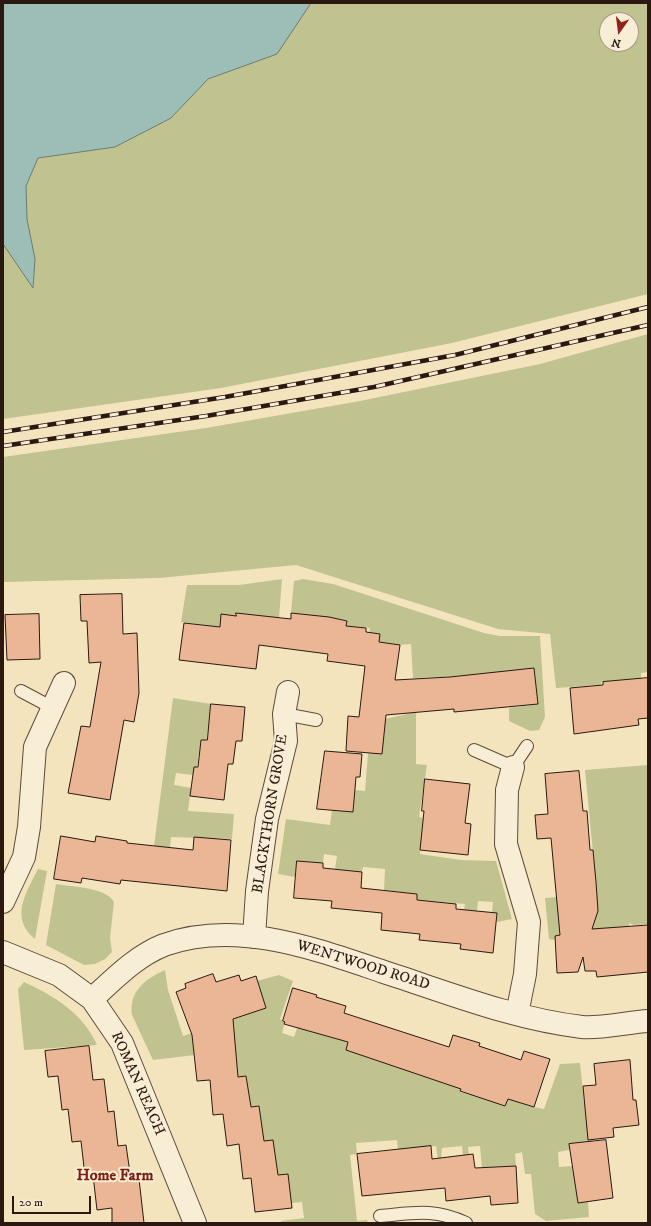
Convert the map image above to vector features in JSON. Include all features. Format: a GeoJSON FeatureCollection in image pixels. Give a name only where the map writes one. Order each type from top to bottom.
{"type":"FeatureCollection","features":[{"type":"Feature","properties":{"kind":"street"},"geometry":{"type":"LineString","coordinates":[[3,902],[24,857],[29,827],[35,747],[64,683]]}},
{"type":"Feature","properties":{"kind":"street","name":"BLACKTHORN GROVE"},"geometry":{"type":"LineString","coordinates":[[254,937],[257,891],[267,819],[286,741],[284,714],[288,692]]}},
{"type":"Feature","properties":{"kind":"street"},"geometry":{"type":"LineString","coordinates":[[513,767],[507,790],[506,844],[529,922],[525,974],[517,1014]]}},
{"type":"Feature","properties":{"kind":"street","name":"WENTWOOD ROAD"},"geometry":{"type":"LineString","coordinates":[[92,999],[128,966],[142,956],[162,946],[206,935],[254,937],[315,949],[517,1014],[583,1027],[648,1020]]}},
{"type":"Feature","properties":{"kind":"street","name":"ROMAN REACH"},"geometry":{"type":"LineString","coordinates":[[3,952],[59,975],[92,999],[122,1043],[195,1223]]}},
{"type":"Feature","properties":{"kind":"lane"},"geometry":{"type":"LineString","coordinates":[[22,691],[53,708]]}},
{"type":"Feature","properties":{"kind":"lane","name":"BLACKTHORN GROVE"},"geometry":{"type":"LineString","coordinates":[[284,714],[316,720]]}},
{"type":"Feature","properties":{"kind":"lane"},"geometry":{"type":"LineString","coordinates":[[474,750],[513,767],[527,746]]}},
{"type":"Feature","properties":{"kind":"lane"},"geometry":{"type":"LineString","coordinates":[[380,1216],[430,1212],[441,1213],[466,1223]]}},
{"type":"Feature","properties":{"kind":"green space"},"geometry":{"type":"Polygon","coordinates":[[[150,3],[648,3],[648,294],[452,343],[221,388],[3,419],[3,79],[150,3]]]}},
{"type":"Feature","properties":{"kind":"green space"},"geometry":{"type":"Polygon","coordinates":[[[648,334],[648,672],[641,673],[641,679],[601,682],[601,685],[556,688],[550,634],[498,629],[296,565],[159,578],[3,582],[3,457],[206,428],[360,401],[540,364],[648,334]]]}},
{"type":"Feature","properties":{"kind":"green space"},"geometry":{"type":"Polygon","coordinates":[[[282,579],[279,618],[236,613],[235,617],[221,615],[220,627],[181,622],[187,585],[239,585],[282,579]]]}},
{"type":"Feature","properties":{"kind":"green space"},"geometry":{"type":"Polygon","coordinates":[[[303,579],[333,584],[484,633],[500,636],[540,636],[545,717],[539,730],[530,731],[509,721],[509,708],[538,704],[534,668],[473,676],[413,678],[411,644],[400,645],[379,642],[379,634],[369,633],[370,628],[346,626],[347,621],[291,613],[294,581],[303,579]]]}},
{"type":"Feature","properties":{"kind":"green space"},"geometry":{"type":"Polygon","coordinates":[[[173,698],[211,704],[207,738],[206,740],[201,740],[197,767],[194,767],[193,775],[176,773],[174,785],[191,788],[188,811],[234,814],[232,839],[171,837],[170,848],[154,846],[173,698]]]}},
{"type":"Feature","properties":{"kind":"green space"},"geometry":{"type":"Polygon","coordinates":[[[416,712],[416,764],[427,765],[419,817],[423,818],[420,854],[461,860],[496,861],[512,919],[497,922],[497,913],[492,913],[493,902],[478,901],[477,911],[464,910],[465,904],[417,900],[417,894],[384,890],[385,869],[363,867],[362,872],[335,869],[337,856],[324,854],[323,863],[297,861],[295,877],[278,874],[286,819],[330,825],[332,810],[353,812],[355,790],[365,791],[368,753],[382,754],[385,719],[416,712]]]}},
{"type":"Feature","properties":{"kind":"green space"},"geometry":{"type":"Polygon","coordinates":[[[648,765],[648,924],[634,925],[629,923],[630,940],[581,934],[555,936],[556,940],[549,939],[545,898],[597,894],[585,770],[648,765]]]}},
{"type":"Feature","properties":{"kind":"green space"},"geometry":{"type":"Polygon","coordinates":[[[38,869],[47,871],[35,939],[27,931],[21,914],[25,896],[38,869]]]}},
{"type":"Feature","properties":{"kind":"green space"},"geometry":{"type":"Polygon","coordinates":[[[56,884],[88,888],[104,893],[114,902],[110,938],[112,952],[105,959],[95,964],[84,965],[46,945],[56,884]]]}},
{"type":"Feature","properties":{"kind":"green space"},"geometry":{"type":"Polygon","coordinates":[[[165,970],[168,990],[183,1036],[266,1008],[257,981],[279,975],[293,981],[280,1019],[285,1022],[282,1033],[294,1037],[298,1026],[348,1042],[346,1050],[462,1087],[460,1092],[470,1095],[471,1092],[505,1106],[511,1088],[537,1096],[534,1107],[544,1109],[560,1064],[580,1063],[584,1102],[589,1105],[593,1141],[569,1144],[569,1150],[558,1152],[559,1167],[572,1166],[572,1169],[574,1169],[578,1202],[588,1201],[589,1217],[546,1221],[535,1214],[531,1174],[525,1174],[522,1152],[515,1154],[516,1166],[482,1168],[480,1146],[468,1147],[469,1155],[463,1156],[462,1146],[442,1148],[441,1158],[438,1159],[436,1146],[398,1150],[397,1140],[356,1143],[357,1154],[350,1155],[357,1221],[367,1220],[368,1223],[281,1223],[281,1221],[304,1218],[302,1202],[291,1203],[288,1174],[278,1175],[263,1141],[258,1106],[249,1107],[246,1076],[238,1077],[236,1055],[230,1055],[229,1051],[153,1060],[132,1015],[133,999],[140,987],[151,977],[165,970]]]}},
{"type":"Feature","properties":{"kind":"green space"},"geometry":{"type":"Polygon","coordinates":[[[24,982],[56,999],[76,1015],[91,1034],[97,1045],[24,1050],[18,989],[24,982]]]}},
{"type":"Feature","properties":{"kind":"water"},"geometry":{"type":"Polygon","coordinates":[[[3,3],[311,3],[277,54],[208,79],[171,118],[115,147],[38,158],[26,186],[27,219],[35,259],[33,288],[3,244],[3,3]]]}},
{"type":"Feature","properties":{"kind":"building"},"geometry":{"type":"Polygon","coordinates":[[[122,594],[123,634],[137,633],[139,693],[134,722],[124,720],[110,800],[68,793],[81,726],[90,727],[101,662],[89,663],[87,621],[81,621],[80,595],[122,594]]]}},
{"type":"Feature","properties":{"kind":"building"},"geometry":{"type":"Polygon","coordinates":[[[236,613],[291,619],[291,613],[329,617],[347,621],[346,626],[366,628],[366,632],[380,634],[379,642],[400,645],[395,680],[450,677],[534,668],[538,704],[454,712],[454,709],[386,715],[382,754],[346,751],[348,716],[359,717],[365,666],[327,661],[328,654],[259,645],[256,669],[179,660],[184,623],[220,627],[221,614],[236,616],[236,613]]]}},
{"type":"Feature","properties":{"kind":"building"},"geometry":{"type":"Polygon","coordinates":[[[39,614],[40,659],[7,660],[5,615],[39,614]]]}},
{"type":"Feature","properties":{"kind":"building"},"geometry":{"type":"Polygon","coordinates":[[[648,678],[648,718],[638,719],[639,725],[574,734],[570,688],[603,685],[603,682],[648,678]]]}},
{"type":"Feature","properties":{"kind":"building"},"geometry":{"type":"Polygon","coordinates":[[[211,704],[245,707],[242,741],[236,741],[233,764],[228,764],[224,800],[190,796],[194,767],[198,767],[201,740],[207,740],[211,704]]]}},
{"type":"Feature","properties":{"kind":"building"},"geometry":{"type":"Polygon","coordinates":[[[325,751],[362,754],[360,777],[356,777],[353,812],[317,809],[325,751]]]}},
{"type":"Feature","properties":{"kind":"building"},"geometry":{"type":"Polygon","coordinates":[[[579,771],[583,811],[587,811],[590,850],[593,850],[596,882],[598,911],[592,929],[648,925],[648,972],[597,977],[596,971],[585,971],[583,957],[578,972],[557,973],[555,936],[560,935],[551,838],[537,839],[535,815],[548,814],[545,774],[579,771]]]}},
{"type":"Feature","properties":{"kind":"building"},"geometry":{"type":"Polygon","coordinates":[[[425,779],[470,784],[465,823],[471,824],[468,855],[420,850],[424,811],[422,811],[425,779]]]}},
{"type":"Feature","properties":{"kind":"building"},"geometry":{"type":"Polygon","coordinates":[[[61,836],[95,842],[96,836],[127,841],[127,843],[193,850],[194,837],[231,840],[227,891],[121,880],[120,884],[82,878],[81,883],[54,879],[61,836]]]}},
{"type":"Feature","properties":{"kind":"building"},"geometry":{"type":"Polygon","coordinates":[[[297,861],[323,863],[323,868],[362,872],[361,888],[417,894],[417,900],[456,904],[456,909],[497,913],[493,953],[460,949],[461,944],[419,940],[420,934],[381,930],[382,913],[331,908],[332,901],[294,898],[297,861]]]}},
{"type":"Feature","properties":{"kind":"building"},"geometry":{"type":"Polygon","coordinates":[[[213,974],[216,982],[239,975],[241,981],[256,976],[266,1008],[233,1019],[238,1077],[246,1076],[251,1107],[259,1106],[264,1141],[273,1140],[278,1175],[288,1174],[292,1208],[255,1212],[251,1178],[243,1179],[239,1144],[227,1146],[223,1114],[213,1115],[210,1080],[197,1081],[192,1035],[176,992],[186,988],[185,984],[213,974]]]}},
{"type":"Feature","properties":{"kind":"building"},"geometry":{"type":"Polygon","coordinates":[[[293,988],[346,1006],[344,1013],[449,1047],[453,1035],[480,1043],[479,1046],[521,1060],[524,1051],[550,1059],[534,1107],[508,1099],[505,1106],[460,1091],[461,1089],[346,1050],[348,1042],[284,1024],[285,1022],[283,1021],[293,988]]]}},
{"type":"Feature","properties":{"kind":"building"},"geometry":{"type":"Polygon","coordinates":[[[89,1046],[93,1080],[104,1079],[108,1112],[114,1111],[118,1146],[126,1145],[131,1180],[139,1179],[144,1223],[112,1223],[112,1208],[97,1210],[93,1175],[85,1176],[81,1141],[72,1142],[68,1109],[62,1110],[58,1076],[48,1077],[45,1051],[89,1046]]]}},
{"type":"Feature","properties":{"kind":"building"},"geometry":{"type":"Polygon","coordinates":[[[630,1060],[633,1100],[636,1100],[639,1125],[613,1128],[614,1137],[588,1140],[583,1086],[596,1085],[594,1064],[630,1060]]]}},
{"type":"Feature","properties":{"kind":"building"},"geometry":{"type":"Polygon","coordinates":[[[606,1140],[613,1198],[578,1203],[569,1144],[606,1140]]]}},
{"type":"Feature","properties":{"kind":"building"},"geometry":{"type":"Polygon","coordinates":[[[431,1146],[432,1159],[473,1154],[475,1168],[516,1166],[518,1203],[491,1205],[490,1196],[446,1201],[445,1188],[362,1196],[357,1154],[431,1146]]]}},
{"type":"Feature","properties":{"kind":"railway"},"geometry":{"type":"LineString","coordinates":[[3,432],[225,397],[455,355],[648,307]]}},
{"type":"Feature","properties":{"kind":"railway"},"geometry":{"type":"LineString","coordinates":[[3,446],[206,416],[374,387],[648,325]]}},
{"type":"Feature","properties":{"kind":"district","name":"Home Farm"},"geometry":{"type":"Point","coordinates":[115,1177]}}]}
